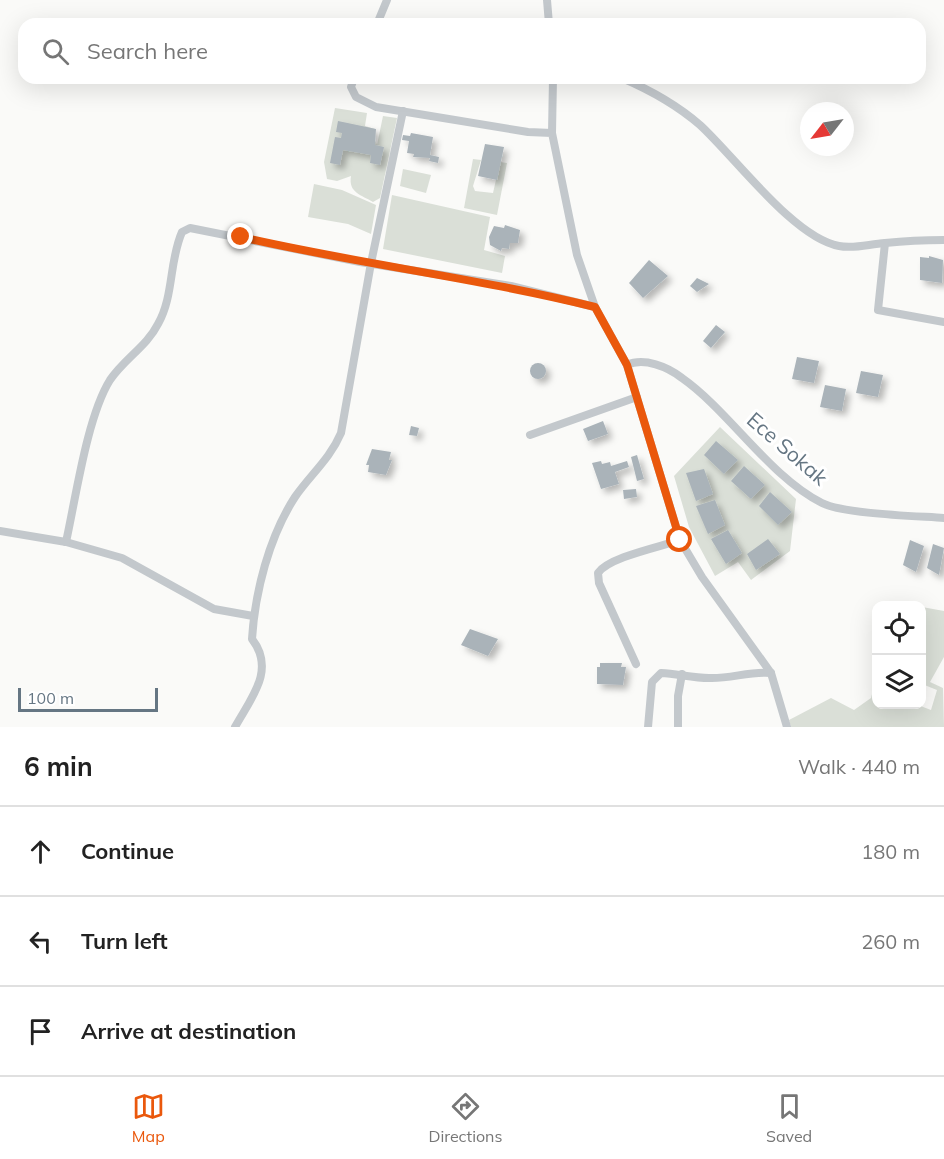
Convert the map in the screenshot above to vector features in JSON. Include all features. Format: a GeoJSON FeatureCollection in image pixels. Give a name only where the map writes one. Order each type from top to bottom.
{"type":"FeatureCollection","features":[{"type":"Feature","properties":{"kind":"street"},"geometry":{"type":"LineString","coordinates":[[380,18],[387,0]]}},
{"type":"Feature","properties":{"kind":"street"},"geometry":{"type":"LineString","coordinates":[[547,0],[548,18]]}},
{"type":"Feature","properties":{"kind":"street"},"geometry":{"type":"LineString","coordinates":[[352,84],[351,87],[356,97],[365,104],[528,132],[552,133]]}},
{"type":"Feature","properties":{"kind":"street"},"geometry":{"type":"LineString","coordinates":[[553,84],[552,133],[577,255],[595,307],[627,365],[680,540],[702,577],[771,673],[787,727]]}},
{"type":"Feature","properties":{"kind":"street"},"geometry":{"type":"LineString","coordinates":[[636,84],[648,89],[700,125],[765,192],[817,239],[840,246],[864,247],[885,243],[944,240]]}},
{"type":"Feature","properties":{"kind":"street"},"geometry":{"type":"LineString","coordinates":[[235,727],[263,672],[261,651],[252,639],[253,616],[279,526],[296,496],[334,450],[346,412],[371,263],[403,111]]}},
{"type":"Feature","properties":{"kind":"street"},"geometry":{"type":"LineString","coordinates":[[66,542],[97,406],[123,363],[146,341],[158,325],[165,309],[177,242],[182,232],[190,228],[371,263],[511,286],[595,307]]}},
{"type":"Feature","properties":{"kind":"street"},"geometry":{"type":"LineString","coordinates":[[885,243],[878,310],[944,322]]}},
{"type":"Feature","properties":{"kind":"street","name":"Ece Sokak"},"geometry":{"type":"LineString","coordinates":[[627,365],[636,360],[657,365],[682,378],[788,478],[823,503],[868,512],[944,518]]}},
{"type":"Feature","properties":{"kind":"street"},"geometry":{"type":"LineString","coordinates":[[530,435],[637,397]]}},
{"type":"Feature","properties":{"kind":"street"},"geometry":{"type":"LineString","coordinates":[[0,531],[66,542],[122,558],[214,609],[253,616]]}},
{"type":"Feature","properties":{"kind":"street"},"geometry":{"type":"LineString","coordinates":[[636,664],[599,583],[598,573],[602,567],[613,562],[680,540]]}},
{"type":"Feature","properties":{"kind":"street"},"geometry":{"type":"LineString","coordinates":[[648,727],[652,682],[661,673],[710,678],[754,671],[771,673]]}},
{"type":"Feature","properties":{"kind":"street"},"geometry":{"type":"LineString","coordinates":[[678,727],[678,696],[682,674]]}},
{"type":"Feature","properties":{"kind":"shaded area"},"geometry":{"type":"Polygon","coordinates":[[[335,108],[367,113],[365,126],[375,129],[374,138],[377,145],[383,116],[397,118],[380,198],[373,202],[354,190],[351,176],[337,181],[327,179],[324,162],[335,108]]]}},
{"type":"Feature","properties":{"kind":"shaded area"},"geometry":{"type":"Polygon","coordinates":[[[473,159],[481,160],[473,186],[475,191],[493,193],[500,162],[507,163],[497,215],[464,208],[473,159]]]}},
{"type":"Feature","properties":{"kind":"shaded area"},"geometry":{"type":"Polygon","coordinates":[[[403,169],[431,175],[426,193],[400,186],[403,169]]]}},
{"type":"Feature","properties":{"kind":"shaded area"},"geometry":{"type":"Polygon","coordinates":[[[314,184],[342,190],[376,205],[371,234],[348,224],[308,217],[314,184]]]}},
{"type":"Feature","properties":{"kind":"shaded area"},"geometry":{"type":"Polygon","coordinates":[[[392,195],[490,217],[484,250],[505,256],[502,273],[383,249],[392,195]]]}},
{"type":"Feature","properties":{"kind":"shaded area"},"geometry":{"type":"Polygon","coordinates":[[[720,427],[796,499],[790,551],[751,580],[738,562],[715,576],[689,527],[674,476],[720,427]]]}},
{"type":"Feature","properties":{"kind":"shaded area"},"geometry":{"type":"Polygon","coordinates":[[[926,608],[944,611],[944,657],[930,682],[943,688],[944,727],[791,727],[789,720],[831,698],[854,710],[871,698],[872,694],[872,709],[926,708],[931,710],[937,690],[926,686],[926,608]]]}},
{"type":"Feature","properties":{"kind":"building"},"geometry":{"type":"Polygon","coordinates":[[[338,121],[376,129],[375,145],[384,147],[380,165],[370,163],[371,155],[343,150],[340,165],[330,163],[335,137],[341,138],[342,133],[336,132],[338,121]]]}},
{"type":"Feature","properties":{"kind":"building"},"geometry":{"type":"Polygon","coordinates":[[[411,133],[433,137],[430,155],[439,157],[438,163],[429,161],[430,158],[413,157],[414,154],[407,153],[409,141],[402,140],[403,135],[410,136],[411,133]]]}},
{"type":"Feature","properties":{"kind":"building"},"geometry":{"type":"Polygon","coordinates":[[[485,144],[504,147],[497,180],[478,176],[485,144]]]}},
{"type":"Feature","properties":{"kind":"building"},"geometry":{"type":"Polygon","coordinates":[[[505,225],[520,230],[518,243],[510,243],[509,249],[502,248],[501,251],[490,245],[489,237],[494,226],[504,228],[505,225]]]}},
{"type":"Feature","properties":{"kind":"building"},"geometry":{"type":"Polygon","coordinates":[[[929,256],[943,260],[942,283],[920,280],[920,257],[929,258],[929,256]]]}},
{"type":"Feature","properties":{"kind":"building"},"geometry":{"type":"Polygon","coordinates":[[[649,260],[668,276],[643,298],[629,283],[649,260]]]}},
{"type":"Feature","properties":{"kind":"building"},"geometry":{"type":"Polygon","coordinates":[[[697,278],[709,284],[697,292],[690,286],[697,278]]]}},
{"type":"Feature","properties":{"kind":"building"},"geometry":{"type":"Polygon","coordinates":[[[716,325],[725,332],[711,348],[703,341],[716,325]]]}},
{"type":"Feature","properties":{"kind":"building"},"geometry":{"type":"Polygon","coordinates":[[[797,357],[819,361],[814,383],[792,379],[797,357]]]}},
{"type":"Feature","properties":{"kind":"building"},"geometry":{"type":"Polygon","coordinates":[[[538,363],[546,371],[538,379],[530,371],[538,363]]]}},
{"type":"Feature","properties":{"kind":"building"},"geometry":{"type":"Polygon","coordinates":[[[861,371],[883,375],[878,397],[856,393],[861,371]]]}},
{"type":"Feature","properties":{"kind":"building"},"geometry":{"type":"Polygon","coordinates":[[[825,385],[846,389],[842,411],[820,407],[825,385]]]}},
{"type":"Feature","properties":{"kind":"building"},"geometry":{"type":"Polygon","coordinates":[[[603,421],[608,434],[588,441],[583,429],[603,421]]]}},
{"type":"Feature","properties":{"kind":"building"},"geometry":{"type":"Polygon","coordinates":[[[411,426],[419,428],[417,436],[409,435],[411,426]]]}},
{"type":"Feature","properties":{"kind":"building"},"geometry":{"type":"Polygon","coordinates":[[[716,441],[738,460],[724,474],[704,455],[716,441]]]}},
{"type":"Feature","properties":{"kind":"building"},"geometry":{"type":"Polygon","coordinates":[[[372,449],[391,452],[389,460],[392,460],[386,475],[368,472],[369,465],[366,465],[372,449]]]}},
{"type":"Feature","properties":{"kind":"building"},"geometry":{"type":"Polygon","coordinates":[[[637,455],[644,479],[637,481],[631,457],[637,455]]]}},
{"type":"Feature","properties":{"kind":"building"},"geometry":{"type":"Polygon","coordinates":[[[601,461],[602,464],[610,462],[611,466],[627,461],[629,467],[615,472],[619,484],[601,489],[592,463],[601,461]]]}},
{"type":"Feature","properties":{"kind":"building"},"geometry":{"type":"Polygon","coordinates":[[[744,466],[765,485],[751,499],[731,481],[744,466]]]}},
{"type":"Feature","properties":{"kind":"building"},"geometry":{"type":"Polygon","coordinates":[[[704,469],[713,494],[696,501],[686,473],[704,469]]]}},
{"type":"Feature","properties":{"kind":"building"},"geometry":{"type":"Polygon","coordinates":[[[636,489],[637,497],[624,499],[623,490],[636,489]]]}},
{"type":"Feature","properties":{"kind":"building"},"geometry":{"type":"Polygon","coordinates":[[[770,492],[792,512],[778,525],[759,506],[770,492]]]}},
{"type":"Feature","properties":{"kind":"building"},"geometry":{"type":"Polygon","coordinates":[[[715,500],[725,525],[708,534],[696,506],[715,500]]]}},
{"type":"Feature","properties":{"kind":"building"},"geometry":{"type":"Polygon","coordinates":[[[728,530],[742,553],[726,564],[711,539],[728,530]]]}},
{"type":"Feature","properties":{"kind":"building"},"geometry":{"type":"Polygon","coordinates":[[[768,539],[780,554],[756,570],[747,554],[768,539]]]}},
{"type":"Feature","properties":{"kind":"building"},"geometry":{"type":"Polygon","coordinates":[[[910,540],[924,546],[916,572],[903,565],[910,540]]]}},
{"type":"Feature","properties":{"kind":"building"},"geometry":{"type":"Polygon","coordinates":[[[933,544],[944,548],[939,575],[927,568],[933,544]]]}},
{"type":"Feature","properties":{"kind":"building"},"geometry":{"type":"Polygon","coordinates":[[[470,629],[498,639],[488,656],[461,645],[470,629]]]}},
{"type":"Feature","properties":{"kind":"building"},"geometry":{"type":"Polygon","coordinates":[[[600,663],[622,663],[621,667],[626,667],[623,685],[597,684],[597,667],[600,667],[600,663]]]}},
{"type":"Feature","properties":{"kind":"route"},"geometry":{"type":"LineString","coordinates":[[241,237],[360,262],[511,286],[595,307],[627,365],[680,540]]}}]}
